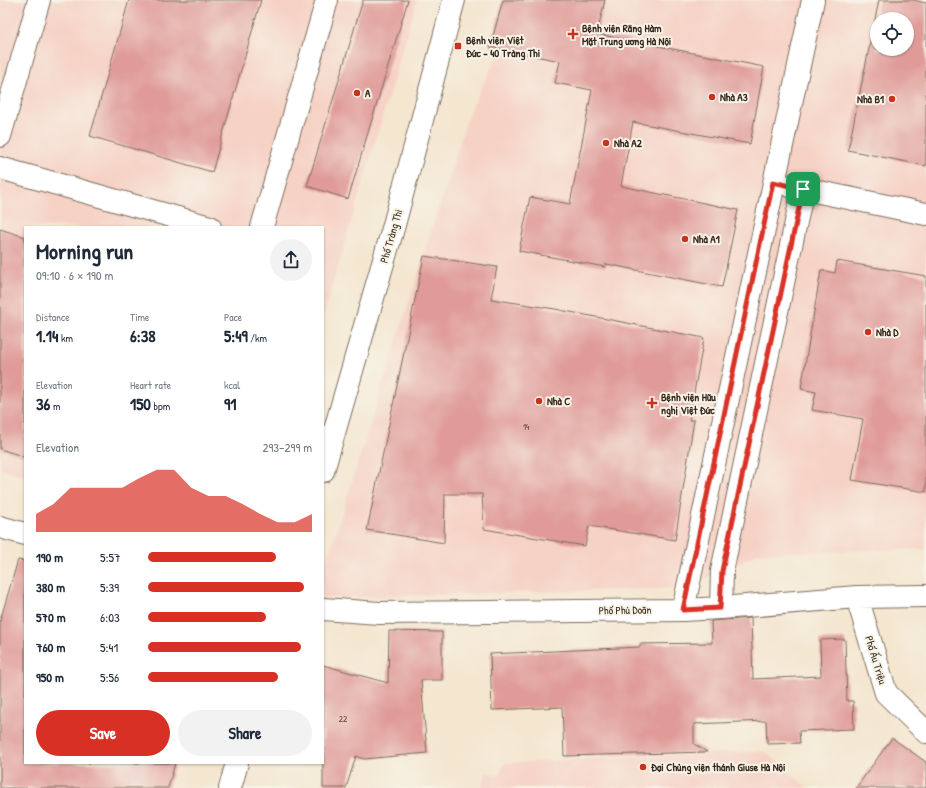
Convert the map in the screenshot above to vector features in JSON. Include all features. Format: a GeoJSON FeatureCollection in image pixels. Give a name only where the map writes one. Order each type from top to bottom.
{"type":"FeatureCollection","features":[{"type":"Feature","properties":{"kind":"street"},"geometry":{"type":"LineString","coordinates":[[0,136],[39,0]]}},
{"type":"Feature","properties":{"kind":"street"},"geometry":{"type":"LineString","coordinates":[[262,226],[327,0]]}},
{"type":"Feature","properties":{"kind":"street","name":"Phố Tràng Thi"},"geometry":{"type":"LineString","coordinates":[[324,468],[394,225],[454,0]]}},
{"type":"Feature","properties":{"kind":"street"},"geometry":{"type":"LineString","coordinates":[[683,610],[813,0]]}},
{"type":"Feature","properties":{"kind":"street"},"geometry":{"type":"LineString","coordinates":[[0,168],[206,226]]}},
{"type":"Feature","properties":{"kind":"street"},"geometry":{"type":"LineString","coordinates":[[773,182],[926,214]]}},
{"type":"Feature","properties":{"kind":"street"},"geometry":{"type":"LineString","coordinates":[[720,608],[722,571],[803,189]]}},
{"type":"Feature","properties":{"kind":"street"},"geometry":{"type":"LineString","coordinates":[[0,527],[24,534]]}},
{"type":"Feature","properties":{"kind":"street","name":"Phố Phủ Doãn"},"geometry":{"type":"LineString","coordinates":[[324,609],[379,613],[683,610],[857,597],[926,596]]}},
{"type":"Feature","properties":{"kind":"street","name":"Phố Ấu Triệu"},"geometry":{"type":"LineString","coordinates":[[857,597],[886,693],[926,732]]}},
{"type":"Feature","properties":{"kind":"street"},"geometry":{"type":"LineString","coordinates":[[230,788],[238,764]]}},
{"type":"Feature","properties":{"kind":"shaded area"},"geometry":{"type":"Polygon","coordinates":[[[0,0],[417,0],[324,314],[324,226],[24,226],[24,476],[0,468],[0,0]]]}},
{"type":"Feature","properties":{"kind":"shaded area","name":"Bệnh viện Hữu nghị Việt Đức"},"geometry":{"type":"Polygon","coordinates":[[[513,0],[926,0],[926,549],[758,553],[687,588],[324,598],[324,570],[469,113],[497,57],[513,0]]]}},
{"type":"Feature","properties":{"kind":"shaded area","name":"Đại Chủng viện thánh Giuse Hà Nội"},"geometry":{"type":"Polygon","coordinates":[[[764,751],[808,788],[482,788],[486,772],[498,776],[505,763],[764,751]]]}},
{"type":"Feature","properties":{"kind":"building"},"geometry":{"type":"Polygon","coordinates":[[[129,0],[261,0],[212,172],[90,136],[129,0]]]}},
{"type":"Feature","properties":{"kind":"building","name":"A"},"geometry":{"type":"Polygon","coordinates":[[[363,0],[408,0],[348,199],[307,186],[363,0]]]}},
{"type":"Feature","properties":{"kind":"building"},"geometry":{"type":"Polygon","coordinates":[[[503,0],[605,0],[597,34],[764,67],[750,144],[633,122],[621,186],[738,210],[722,287],[606,264],[605,267],[519,251],[530,197],[570,204],[592,90],[555,83],[560,61],[490,47],[503,0]]]}},
{"type":"Feature","properties":{"kind":"building","name":"Nhà B1"},"geometry":{"type":"Polygon","coordinates":[[[879,0],[913,0],[926,3],[926,166],[848,150],[870,44],[870,56],[914,56],[914,12],[877,12],[879,0]]]}},
{"type":"Feature","properties":{"kind":"building"},"geometry":{"type":"Polygon","coordinates":[[[0,229],[24,237],[24,457],[0,449],[0,229]]]}},
{"type":"Feature","properties":{"kind":"building","name":"Nhà C"},"geometry":{"type":"Polygon","coordinates":[[[424,256],[497,267],[491,299],[555,309],[704,338],[689,420],[694,420],[675,540],[589,526],[585,546],[484,529],[482,494],[445,494],[444,543],[367,530],[424,256]]]}},
{"type":"Feature","properties":{"kind":"building","name":"Nhà D"},"geometry":{"type":"Polygon","coordinates":[[[837,261],[926,276],[926,492],[852,480],[863,419],[812,410],[816,392],[801,389],[821,270],[835,273],[837,261]]]}},
{"type":"Feature","properties":{"kind":"building"},"geometry":{"type":"Polygon","coordinates":[[[18,560],[24,561],[24,764],[175,764],[168,788],[0,788],[0,621],[18,560]]]}},
{"type":"Feature","properties":{"kind":"building"},"geometry":{"type":"Polygon","coordinates":[[[751,618],[753,679],[821,676],[820,640],[845,639],[847,701],[853,701],[854,729],[799,731],[800,743],[767,744],[766,721],[694,724],[694,744],[707,752],[564,756],[562,707],[492,710],[490,654],[640,647],[640,644],[712,643],[711,621],[751,618]]]}},
{"type":"Feature","properties":{"kind":"building"},"geometry":{"type":"Polygon","coordinates":[[[389,631],[442,632],[442,680],[421,680],[427,753],[364,759],[356,756],[346,788],[323,788],[324,665],[388,683],[389,631]]]}},
{"type":"Feature","properties":{"kind":"building"},"geometry":{"type":"Polygon","coordinates":[[[892,738],[926,762],[926,788],[856,788],[892,738]]]}},
{"type":"Feature","properties":{"kind":"place","name":"Bệnh viện Răng Hàm Mặt Trung ương Hà Nội"},"geometry":{"type":"Point","coordinates":[573,34]}},
{"type":"Feature","properties":{"kind":"place","name":"Bệnh viện Việt Đức - 40 Tràng Thi"},"geometry":{"type":"Point","coordinates":[458,46]}},
{"type":"Feature","properties":{"kind":"place","name":"A"},"geometry":{"type":"Point","coordinates":[357,93]}},
{"type":"Feature","properties":{"kind":"place","name":"Nhà A3"},"geometry":{"type":"Point","coordinates":[712,97]}},
{"type":"Feature","properties":{"kind":"place","name":"Nhà B1"},"geometry":{"type":"Point","coordinates":[892,99]}},
{"type":"Feature","properties":{"kind":"place","name":"Nhà A2"},"geometry":{"type":"Point","coordinates":[606,143]}},
{"type":"Feature","properties":{"kind":"place","name":"Nhà A1"},"geometry":{"type":"Point","coordinates":[685,239]}},
{"type":"Feature","properties":{"kind":"place","name":"Nhà D"},"geometry":{"type":"Point","coordinates":[868,332]}},
{"type":"Feature","properties":{"kind":"place","name":"Nhà C"},"geometry":{"type":"Point","coordinates":[539,401]}},
{"type":"Feature","properties":{"kind":"place","name":"Bệnh viện Hữu nghị Việt Đức"},"geometry":{"type":"Point","coordinates":[652,403]}},
{"type":"Feature","properties":{"kind":"place","name":"Đại Chủng viện thánh Giuse Hà Nội"},"geometry":{"type":"Point","coordinates":[643,767]}},
{"type":"Feature","properties":{"kind":"route"},"geometry":{"type":"LineString","coordinates":[[773,182],[803,189],[722,571],[720,608],[683,610],[773,182]]}}]}
